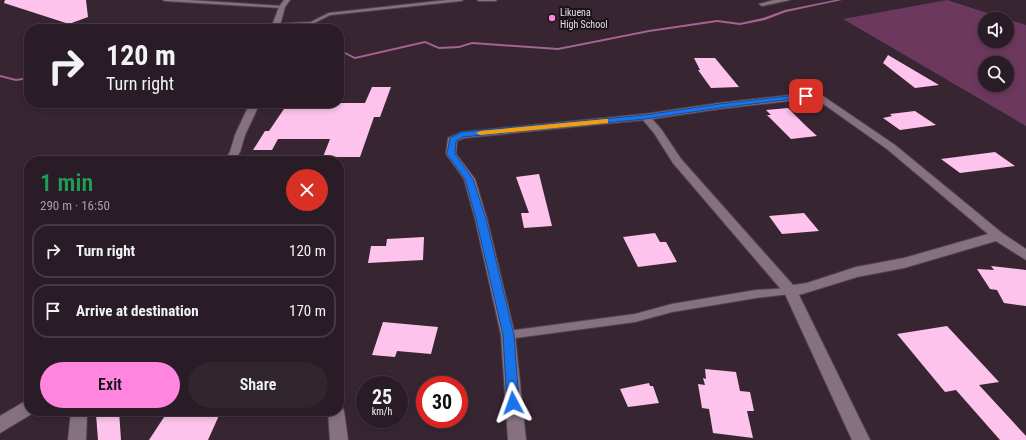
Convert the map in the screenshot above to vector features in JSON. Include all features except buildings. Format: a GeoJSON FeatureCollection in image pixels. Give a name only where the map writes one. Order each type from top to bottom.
{"type":"FeatureCollection","features":[{"type":"Feature","properties":{"kind":"street"},"geometry":{"type":"LineString","coordinates":[[276,24],[282,7],[287,0]]}},
{"type":"Feature","properties":{"kind":"street"},"geometry":{"type":"LineString","coordinates":[[762,4],[786,0]]}},
{"type":"Feature","properties":{"kind":"street"},"geometry":{"type":"LineString","coordinates":[[517,440],[508,335],[481,219],[469,179],[451,154],[452,140],[462,135],[645,117],[719,106],[817,95],[891,147],[998,236],[1026,255]]}},
{"type":"Feature","properties":{"kind":"street"},"geometry":{"type":"LineString","coordinates":[[232,156],[253,108]]}},
{"type":"Feature","properties":{"kind":"street"},"geometry":{"type":"LineString","coordinates":[[645,117],[658,131],[677,161],[790,291],[861,440]]}},
{"type":"Feature","properties":{"kind":"street"},"geometry":{"type":"LineString","coordinates":[[790,291],[807,288],[856,272],[904,263],[998,236]]}},
{"type":"Feature","properties":{"kind":"street"},"geometry":{"type":"LineString","coordinates":[[0,425],[24,410]]}},
{"type":"Feature","properties":{"kind":"street"},"geometry":{"type":"LineString","coordinates":[[77,440],[79,416]]}},
{"type":"Feature","properties":{"kind":"street"},"geometry":{"type":"LineString","coordinates":[[337,416],[339,440]]}},
{"type":"Feature","properties":{"kind":"lane"},"geometry":{"type":"LineString","coordinates":[[165,0],[282,7]]}},
{"type":"Feature","properties":{"kind":"lane"},"geometry":{"type":"LineString","coordinates":[[303,24],[312,23],[328,14],[461,0]]}},
{"type":"Feature","properties":{"kind":"lane"},"geometry":{"type":"LineString","coordinates":[[479,0],[495,0]]}},
{"type":"Feature","properties":{"kind":"lane"},"geometry":{"type":"LineString","coordinates":[[508,335],[635,318],[672,308],[756,294],[790,291]]}},
{"type":"Feature","properties":{"kind":"shaded area"},"geometry":{"type":"Polygon","coordinates":[[[947,0],[984,12],[978,12],[978,48],[1014,48],[1014,21],[1026,25],[1026,126],[843,19],[947,0]]]}},
{"type":"Feature","properties":{"kind":"waterway"},"geometry":{"type":"LineString","coordinates":[[344,52],[355,58],[425,42],[439,48],[459,47],[472,43],[558,49],[649,31],[717,21],[740,24],[764,19],[785,11],[840,0]]}},
{"type":"Feature","properties":{"kind":"waterway"},"geometry":{"type":"LineString","coordinates":[[0,76],[16,80],[24,79]]}},
{"type":"Feature","properties":{"kind":"slow traffic"},"geometry":{"type":"LineString","coordinates":[[480,133],[606,121]]}},
{"type":"Feature","properties":{"kind":"place","name":"Likuena High School"},"geometry":{"type":"Point","coordinates":[552,18]}},
{"type":"Feature","properties":{"kind":"route"},"geometry":{"type":"LineString","coordinates":[[513,403],[508,335],[481,219],[469,179],[451,154],[452,140],[462,135],[645,117],[719,106],[806,96]]}}]}
